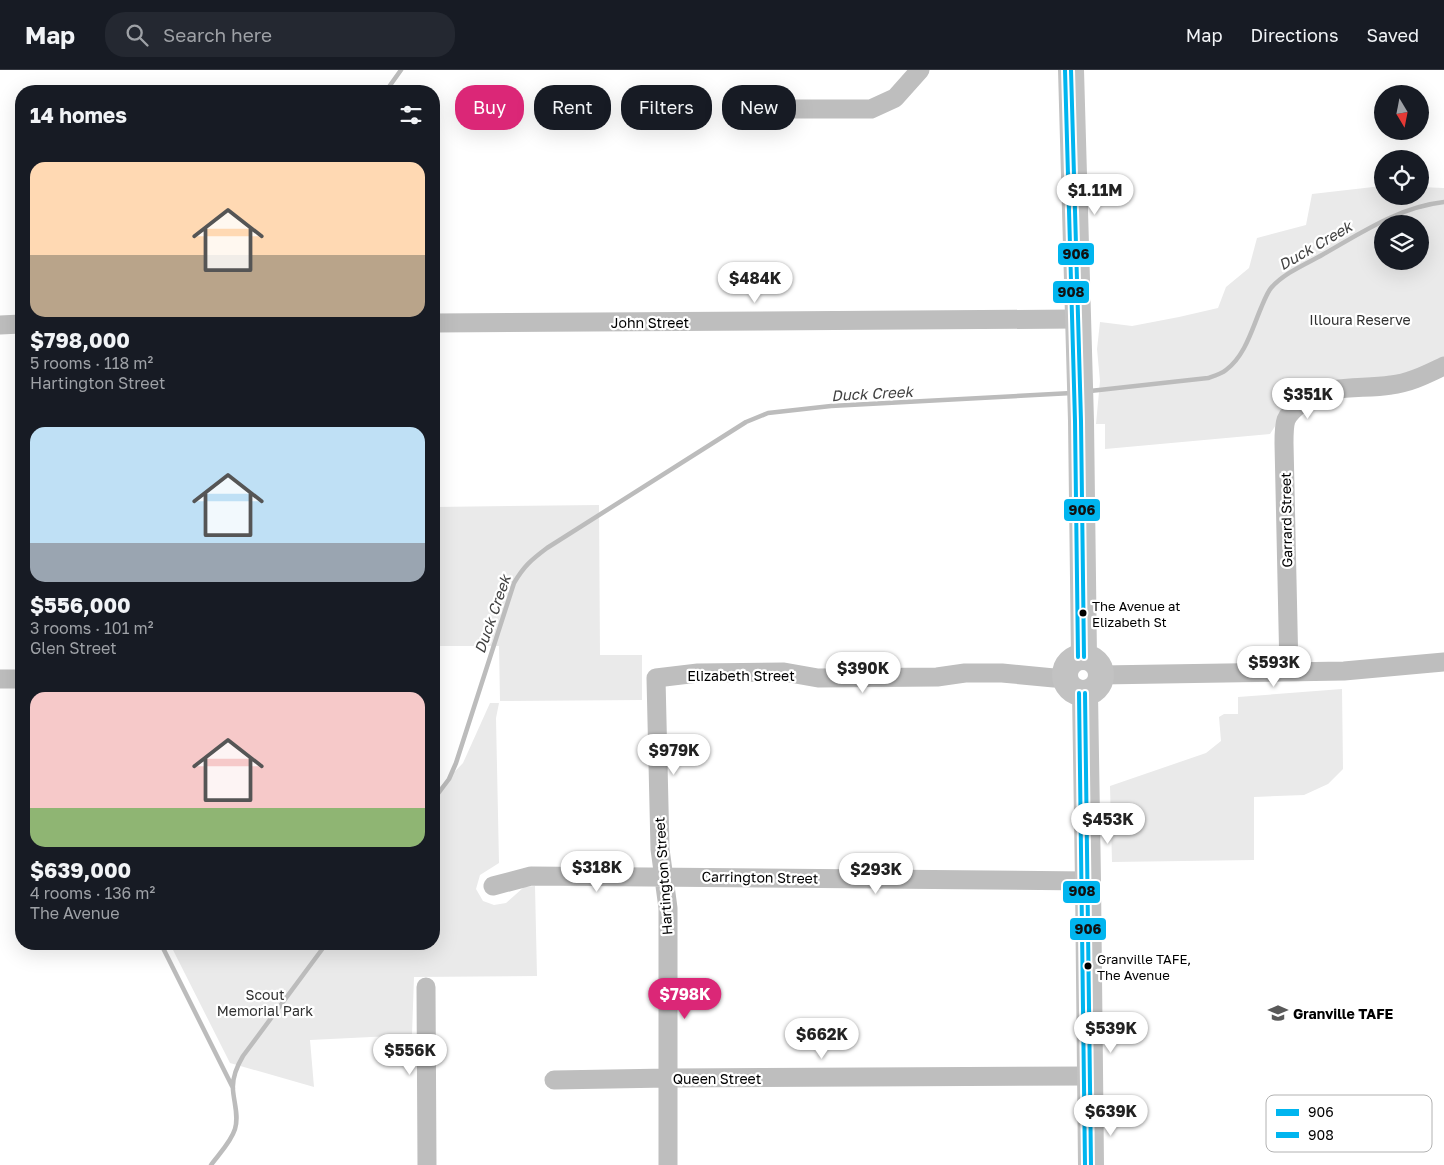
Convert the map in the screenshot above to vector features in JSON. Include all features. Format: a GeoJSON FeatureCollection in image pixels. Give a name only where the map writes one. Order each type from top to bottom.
{"type":"FeatureCollection","features":[{"type":"Feature","properties":{"kind":"street"},"geometry":{"type":"LineString","coordinates":[[796,109],[871,109],[895,98],[920,70]]}},
{"type":"Feature","properties":{"kind":"street"},"geometry":{"type":"LineString","coordinates":[[1071,70],[1080,421],[1090,675],[1088,881],[1091,1165]]}},
{"type":"Feature","properties":{"kind":"street","name":"John Street"},"geometry":{"type":"LineString","coordinates":[[440,324],[1077,319]]}},
{"type":"Feature","properties":{"kind":"street"},"geometry":{"type":"LineString","coordinates":[[0,324],[15,324]]}},
{"type":"Feature","properties":{"kind":"street","name":"Garrard Street"},"geometry":{"type":"LineString","coordinates":[[1289,671],[1284,443],[1286,420],[1296,408],[1310,398],[1326,391],[1343,388],[1391,386],[1416,379],[1444,366]]}},
{"type":"Feature","properties":{"kind":"street"},"geometry":{"type":"LineString","coordinates":[[1090,675],[1344,671],[1444,662]]}},
{"type":"Feature","properties":{"kind":"street","name":"Elizabeth Street"},"geometry":{"type":"LineString","coordinates":[[656,678],[698,673],[776,672],[818,678],[938,677],[965,673],[1002,673],[1054,678],[1066,675]]}},
{"type":"Feature","properties":{"kind":"street"},"geometry":{"type":"LineString","coordinates":[[1066,675],[1069,686],[1079,692],[1090,675]]}},
{"type":"Feature","properties":{"kind":"street","name":"Hartington Street"},"geometry":{"type":"LineString","coordinates":[[656,678],[660,848],[668,908],[668,1165]]}},
{"type":"Feature","properties":{"kind":"street"},"geometry":{"type":"LineString","coordinates":[[0,679],[15,679]]}},
{"type":"Feature","properties":{"kind":"street","name":"Carrington Street"},"geometry":{"type":"LineString","coordinates":[[493,886],[531,876],[1088,881]]}},
{"type":"Feature","properties":{"kind":"street"},"geometry":{"type":"LineString","coordinates":[[426,987],[427,1165]]}},
{"type":"Feature","properties":{"kind":"street","name":"Queen Street"},"geometry":{"type":"LineString","coordinates":[[554,1080],[1090,1076]]}},
{"type":"Feature","properties":{"kind":"green space","name":"Illoura Reserve"},"geometry":{"type":"Polygon","coordinates":[[[1374,187],[1374,205],[1429,205],[1429,187],[1444,188],[1444,360],[1410,376],[1288,406],[1270,434],[1105,449],[1105,424],[1096,424],[1100,381],[1097,349],[1100,322],[1132,326],[1218,308],[1226,287],[1249,268],[1257,238],[1306,225],[1312,194],[1374,187]]]}},
{"type":"Feature","properties":{"kind":"green space"},"geometry":{"type":"Polygon","coordinates":[[[599,505],[600,655],[642,655],[642,700],[500,701],[499,646],[440,646],[440,507],[599,505]]]}},
{"type":"Feature","properties":{"kind":"green space"},"geometry":{"type":"Polygon","coordinates":[[[1342,689],[1343,769],[1328,784],[1304,795],[1254,797],[1254,860],[1112,862],[1110,786],[1206,753],[1221,741],[1219,717],[1224,714],[1238,714],[1238,697],[1342,689]]]}},
{"type":"Feature","properties":{"kind":"green space","name":"Scout Memorial Park"},"geometry":{"type":"Polygon","coordinates":[[[490,703],[499,703],[496,718],[499,863],[480,875],[476,889],[483,901],[494,905],[506,903],[524,887],[535,886],[537,976],[414,977],[412,1035],[310,1040],[314,1087],[230,1063],[173,950],[440,950],[440,787],[463,763],[490,703]]]}},
{"type":"Feature","properties":{"kind":"waterway"},"geometry":{"type":"LineString","coordinates":[[390,85],[401,70]]}},
{"type":"Feature","properties":{"kind":"waterway","name":"Duck Creek"},"geometry":{"type":"LineString","coordinates":[[1090,391],[1208,378],[1222,373],[1233,364],[1243,350],[1268,292],[1282,278],[1381,222],[1411,209],[1444,202]]}},
{"type":"Feature","properties":{"kind":"waterway","name":"Duck Creek"},"geometry":{"type":"LineString","coordinates":[[440,791],[449,779],[456,763],[514,583],[521,572],[536,556],[547,548],[746,422],[768,413],[831,406],[1072,393]]}},
{"type":"Feature","properties":{"kind":"waterway"},"geometry":{"type":"LineString","coordinates":[[164,950],[233,1088]]}},
{"type":"Feature","properties":{"kind":"waterway","name":"Duck Creek"},"geometry":{"type":"LineString","coordinates":[[211,1165],[228,1143],[235,1129],[236,1114],[233,1081],[243,1056],[322,950]]}},
{"type":"Feature","properties":{"kind":"transit line","name":"908"},"geometry":{"type":"LineString","coordinates":[[1065,70],[1075,421],[1078,657]]}},
{"type":"Feature","properties":{"kind":"transit line","name":"906"},"geometry":{"type":"LineString","coordinates":[[1071,70],[1081,421],[1084,657]]}},
{"type":"Feature","properties":{"kind":"transit line","name":"908"},"geometry":{"type":"LineString","coordinates":[[1079,693],[1085,1165]]}},
{"type":"Feature","properties":{"kind":"transit line","name":"906"},"geometry":{"type":"LineString","coordinates":[[1085,693],[1091,1165]]}},
{"type":"Feature","properties":{"kind":"place","name":"The Avenue at Elizabeth St"},"geometry":{"type":"Point","coordinates":[1083,613]}},
{"type":"Feature","properties":{"kind":"place","name":"Granville TAFE, The Avenue"},"geometry":{"type":"Point","coordinates":[1088,966]}},
{"type":"Feature","properties":{"kind":"place","name":"Granville TAFE"},"geometry":{"type":"Point","coordinates":[1278,1013]}}]}
